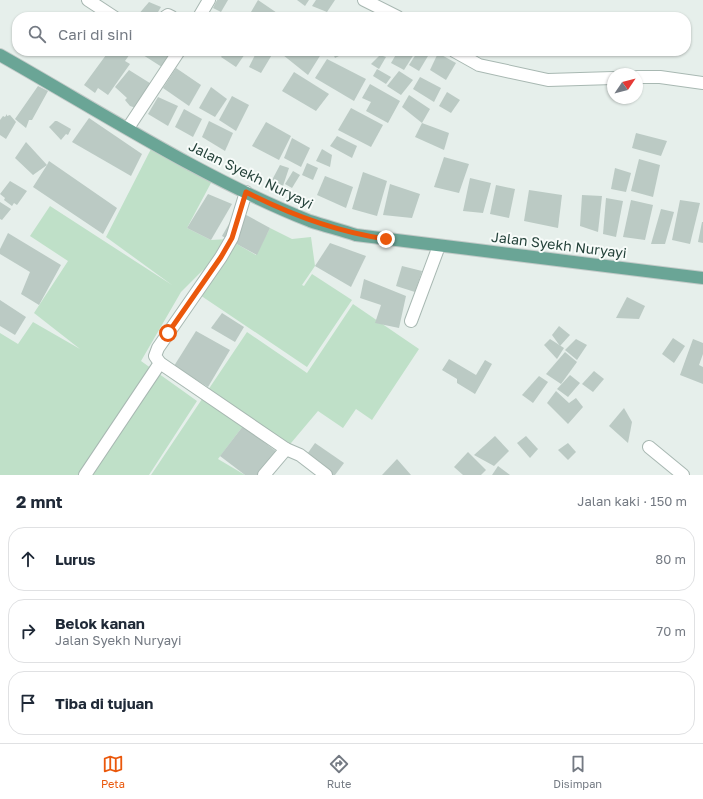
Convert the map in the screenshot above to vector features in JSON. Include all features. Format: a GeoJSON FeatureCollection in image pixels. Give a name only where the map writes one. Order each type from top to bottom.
{"type":"FeatureCollection","features":[{"type":"Feature","properties":{"kind":"main road","name":"Jalan Syekh Nuryayi"},"geometry":{"type":"LineString","coordinates":[[0,55],[166,150],[246,192],[311,221],[356,235],[703,278]]}},
{"type":"Feature","properties":{"kind":"street"},"geometry":{"type":"LineString","coordinates":[[88,0],[106,12]]}},
{"type":"Feature","properties":{"kind":"street"},"geometry":{"type":"LineString","coordinates":[[202,12],[209,0]]}},
{"type":"Feature","properties":{"kind":"street"},"geometry":{"type":"LineString","coordinates":[[364,0],[388,12]]}},
{"type":"Feature","properties":{"kind":"street"},"geometry":{"type":"LineString","coordinates":[[128,128],[176,56]]}},
{"type":"Feature","properties":{"kind":"street"},"geometry":{"type":"LineString","coordinates":[[464,56],[479,64],[548,80],[607,78]]}},
{"type":"Feature","properties":{"kind":"street"},"geometry":{"type":"LineString","coordinates":[[643,78],[660,77],[703,83]]}},
{"type":"Feature","properties":{"kind":"street"},"geometry":{"type":"LineString","coordinates":[[246,192],[232,238],[221,257],[158,348],[155,356],[160,363],[286,449],[300,455],[326,475]]}},
{"type":"Feature","properties":{"kind":"street"},"geometry":{"type":"LineString","coordinates":[[411,321],[439,246]]}},
{"type":"Feature","properties":{"kind":"street"},"geometry":{"type":"LineString","coordinates":[[85,475],[160,363]]}},
{"type":"Feature","properties":{"kind":"street"},"geometry":{"type":"LineString","coordinates":[[649,447],[683,475]]}},
{"type":"Feature","properties":{"kind":"street"},"geometry":{"type":"LineString","coordinates":[[264,475],[286,449]]}},
{"type":"Feature","properties":{"kind":"green space"},"geometry":{"type":"Polygon","coordinates":[[[152,147],[212,181],[187,228],[211,240],[228,239],[256,255],[270,228],[292,239],[311,237],[315,266],[302,285],[304,286],[312,274],[352,300],[307,367],[191,289],[204,269],[181,292],[141,361],[197,401],[149,475],[0,475],[0,333],[18,344],[33,322],[80,349],[34,313],[68,261],[30,236],[50,206],[172,285],[106,237],[152,147]]]}},
{"type":"Feature","properties":{"kind":"green space"},"geometry":{"type":"Polygon","coordinates":[[[353,304],[419,349],[372,420],[356,409],[343,428],[318,411],[286,449],[243,426],[218,459],[245,475],[151,475],[247,332],[307,373],[353,304]]]}},
{"type":"Feature","properties":{"kind":"building"},"geometry":{"type":"Polygon","coordinates":[[[217,0],[228,0],[221,12],[213,8],[217,0]]]}},
{"type":"Feature","properties":{"kind":"building"},"geometry":{"type":"Polygon","coordinates":[[[258,0],[276,12],[251,12],[258,0]]]}},
{"type":"Feature","properties":{"kind":"building"},"geometry":{"type":"Polygon","coordinates":[[[297,0],[309,0],[305,6],[297,0]]]}},
{"type":"Feature","properties":{"kind":"building"},"geometry":{"type":"Polygon","coordinates":[[[316,0],[335,0],[327,12],[312,6],[316,0]]]}},
{"type":"Feature","properties":{"kind":"building"},"geometry":{"type":"Polygon","coordinates":[[[149,2],[161,7],[158,12],[140,12],[149,2]]]}},
{"type":"Feature","properties":{"kind":"building"},"geometry":{"type":"Polygon","coordinates":[[[105,56],[128,56],[125,61],[130,64],[108,95],[98,88],[95,93],[84,85],[105,56]]]}},
{"type":"Feature","properties":{"kind":"building"},"geometry":{"type":"Polygon","coordinates":[[[145,56],[172,56],[165,69],[145,56]]]}},
{"type":"Feature","properties":{"kind":"building"},"geometry":{"type":"Polygon","coordinates":[[[222,56],[244,56],[236,67],[222,56]]]}},
{"type":"Feature","properties":{"kind":"building"},"geometry":{"type":"Polygon","coordinates":[[[254,56],[271,56],[261,73],[249,67],[254,56]]]}},
{"type":"Feature","properties":{"kind":"building"},"geometry":{"type":"Polygon","coordinates":[[[284,56],[320,56],[308,75],[284,56]]]}},
{"type":"Feature","properties":{"kind":"building"},"geometry":{"type":"Polygon","coordinates":[[[379,56],[386,57],[379,69],[371,64],[379,56]]]}},
{"type":"Feature","properties":{"kind":"building"},"geometry":{"type":"Polygon","coordinates":[[[395,56],[413,56],[404,70],[391,63],[395,56]]]}},
{"type":"Feature","properties":{"kind":"building"},"geometry":{"type":"Polygon","coordinates":[[[415,56],[428,56],[419,71],[409,65],[415,56]]]}},
{"type":"Feature","properties":{"kind":"building"},"geometry":{"type":"Polygon","coordinates":[[[437,56],[443,56],[456,63],[446,80],[430,70],[437,56]]]}},
{"type":"Feature","properties":{"kind":"building"},"geometry":{"type":"Polygon","coordinates":[[[327,59],[366,79],[354,101],[315,78],[327,59]]]}},
{"type":"Feature","properties":{"kind":"building"},"geometry":{"type":"Polygon","coordinates":[[[176,68],[201,85],[189,106],[163,88],[176,68]]]}},
{"type":"Feature","properties":{"kind":"building"},"geometry":{"type":"Polygon","coordinates":[[[377,69],[391,77],[386,84],[373,76],[377,69]]]}},
{"type":"Feature","properties":{"kind":"building"},"geometry":{"type":"Polygon","coordinates":[[[129,70],[153,85],[136,108],[130,106],[125,100],[127,98],[115,87],[129,70]]]}},
{"type":"Feature","properties":{"kind":"building"},"geometry":{"type":"Polygon","coordinates":[[[399,71],[413,80],[401,95],[387,86],[399,71]]]}},
{"type":"Feature","properties":{"kind":"building"},"geometry":{"type":"Polygon","coordinates":[[[294,72],[329,94],[316,111],[282,91],[294,72]]]}},
{"type":"Feature","properties":{"kind":"building"},"geometry":{"type":"Polygon","coordinates":[[[420,77],[441,88],[434,102],[413,89],[420,77]]]}},
{"type":"Feature","properties":{"kind":"building"},"geometry":{"type":"Polygon","coordinates":[[[370,84],[400,101],[388,123],[366,111],[371,102],[362,98],[370,84]]]}},
{"type":"Feature","properties":{"kind":"building"},"geometry":{"type":"Polygon","coordinates":[[[38,86],[48,91],[32,120],[29,120],[26,128],[15,119],[38,86]]]}},
{"type":"Feature","properties":{"kind":"building"},"geometry":{"type":"Polygon","coordinates":[[[211,87],[227,99],[215,117],[199,108],[211,87]]]}},
{"type":"Feature","properties":{"kind":"building"},"geometry":{"type":"Polygon","coordinates":[[[447,92],[460,100],[451,113],[439,106],[447,92]]]}},
{"type":"Feature","properties":{"kind":"building"},"geometry":{"type":"Polygon","coordinates":[[[409,95],[430,109],[422,123],[402,107],[409,95]]]}},
{"type":"Feature","properties":{"kind":"building"},"geometry":{"type":"Polygon","coordinates":[[[232,96],[249,105],[236,131],[219,120],[232,96]]]}},
{"type":"Feature","properties":{"kind":"building"},"geometry":{"type":"Polygon","coordinates":[[[158,97],[178,106],[168,126],[148,114],[158,97]]]}},
{"type":"Feature","properties":{"kind":"building"},"geometry":{"type":"Polygon","coordinates":[[[351,108],[383,125],[371,147],[338,130],[351,108]]]}},
{"type":"Feature","properties":{"kind":"building"},"geometry":{"type":"Polygon","coordinates":[[[184,109],[202,119],[193,137],[175,127],[184,109]]]}},
{"type":"Feature","properties":{"kind":"building"},"geometry":{"type":"Polygon","coordinates":[[[7,114],[7,116],[10,115],[16,122],[6,139],[0,135],[0,120],[7,114]]]}},
{"type":"Feature","properties":{"kind":"building"},"geometry":{"type":"Polygon","coordinates":[[[89,118],[142,154],[131,176],[72,142],[89,118]]]}},
{"type":"Feature","properties":{"kind":"building"},"geometry":{"type":"Polygon","coordinates":[[[55,121],[71,129],[68,135],[66,134],[61,140],[49,127],[55,121]]]}},
{"type":"Feature","properties":{"kind":"building"},"geometry":{"type":"Polygon","coordinates":[[[209,121],[233,133],[225,151],[202,137],[209,121]]]}},
{"type":"Feature","properties":{"kind":"building"},"geometry":{"type":"Polygon","coordinates":[[[266,122],[291,136],[279,160],[252,146],[266,122]]]}},
{"type":"Feature","properties":{"kind":"building"},"geometry":{"type":"Polygon","coordinates":[[[422,123],[449,133],[444,150],[415,137],[422,123]]]}},
{"type":"Feature","properties":{"kind":"building"},"geometry":{"type":"Polygon","coordinates":[[[636,133],[667,141],[661,156],[632,148],[636,133]]]}},
{"type":"Feature","properties":{"kind":"building"},"geometry":{"type":"Polygon","coordinates":[[[337,136],[357,146],[352,158],[330,146],[337,136]]]}},
{"type":"Feature","properties":{"kind":"building"},"geometry":{"type":"Polygon","coordinates":[[[292,138],[310,148],[301,167],[284,158],[292,138]]]}},
{"type":"Feature","properties":{"kind":"building"},"geometry":{"type":"Polygon","coordinates":[[[26,142],[47,165],[33,175],[15,158],[26,142]]]}},
{"type":"Feature","properties":{"kind":"building"},"geometry":{"type":"Polygon","coordinates":[[[322,149],[332,155],[330,167],[316,161],[322,149]]]}},
{"type":"Feature","properties":{"kind":"building"},"geometry":{"type":"Polygon","coordinates":[[[444,157],[469,164],[459,193],[434,187],[444,157]]]}},
{"type":"Feature","properties":{"kind":"building"},"geometry":{"type":"Polygon","coordinates":[[[639,159],[660,165],[653,197],[631,191],[639,159]]]}},
{"type":"Feature","properties":{"kind":"building"},"geometry":{"type":"Polygon","coordinates":[[[49,161],[117,208],[103,234],[33,187],[49,161]]]}},
{"type":"Feature","properties":{"kind":"building"},"geometry":{"type":"Polygon","coordinates":[[[307,163],[318,168],[313,180],[302,175],[307,163]]]}},
{"type":"Feature","properties":{"kind":"building"},"geometry":{"type":"Polygon","coordinates":[[[280,165],[289,168],[283,186],[272,180],[280,165]]]}},
{"type":"Feature","properties":{"kind":"building"},"geometry":{"type":"Polygon","coordinates":[[[615,168],[631,173],[626,192],[611,189],[615,168]]]}},
{"type":"Feature","properties":{"kind":"building"},"geometry":{"type":"Polygon","coordinates":[[[293,171],[300,175],[292,188],[285,184],[293,171]]]}},
{"type":"Feature","properties":{"kind":"building"},"geometry":{"type":"Polygon","coordinates":[[[363,172],[387,181],[377,216],[352,209],[363,172]]]}},
{"type":"Feature","properties":{"kind":"building"},"geometry":{"type":"Polygon","coordinates":[[[325,176],[353,187],[346,208],[317,195],[325,176]]]}},
{"type":"Feature","properties":{"kind":"building"},"geometry":{"type":"Polygon","coordinates":[[[470,178],[491,183],[483,213],[463,211],[470,178]]]}},
{"type":"Feature","properties":{"kind":"building"},"geometry":{"type":"Polygon","coordinates":[[[10,181],[27,191],[17,205],[14,203],[12,206],[4,200],[5,198],[0,194],[10,181]]]}},
{"type":"Feature","properties":{"kind":"building"},"geometry":{"type":"Polygon","coordinates":[[[390,184],[420,194],[412,218],[383,215],[390,184]]]}},
{"type":"Feature","properties":{"kind":"building"},"geometry":{"type":"Polygon","coordinates":[[[496,185],[515,189],[509,218],[490,214],[496,185]]]}},
{"type":"Feature","properties":{"kind":"building"},"geometry":{"type":"Polygon","coordinates":[[[529,190],[562,195],[558,228],[524,221],[529,190]]]}},
{"type":"Feature","properties":{"kind":"building"},"geometry":{"type":"Polygon","coordinates":[[[208,194],[232,204],[211,240],[187,228],[208,194]]]}},
{"type":"Feature","properties":{"kind":"building"},"geometry":{"type":"Polygon","coordinates":[[[582,195],[602,196],[598,232],[580,226],[582,195]]]}},
{"type":"Feature","properties":{"kind":"building"},"geometry":{"type":"Polygon","coordinates":[[[606,198],[623,201],[616,237],[603,234],[606,198]]]}},
{"type":"Feature","properties":{"kind":"building"},"geometry":{"type":"Polygon","coordinates":[[[631,200],[653,205],[645,240],[623,237],[631,200]]]}},
{"type":"Feature","properties":{"kind":"building"},"geometry":{"type":"Polygon","coordinates":[[[680,200],[700,203],[690,244],[672,240],[680,200]]]}},
{"type":"Feature","properties":{"kind":"building"},"geometry":{"type":"Polygon","coordinates":[[[0,202],[11,209],[2,220],[0,219],[0,202]]]}},
{"type":"Feature","properties":{"kind":"building"},"geometry":{"type":"Polygon","coordinates":[[[661,209],[674,212],[665,244],[651,244],[661,209]]]}},
{"type":"Feature","properties":{"kind":"building"},"geometry":{"type":"Polygon","coordinates":[[[237,210],[270,228],[257,255],[222,236],[237,210]]]}},
{"type":"Feature","properties":{"kind":"building"},"geometry":{"type":"Polygon","coordinates":[[[703,222],[703,243],[698,242],[703,222]]]}},
{"type":"Feature","properties":{"kind":"building"},"geometry":{"type":"Polygon","coordinates":[[[8,233],[61,265],[39,305],[21,294],[30,272],[0,254],[0,249],[8,233]]]}},
{"type":"Feature","properties":{"kind":"building"},"geometry":{"type":"Polygon","coordinates":[[[330,243],[366,256],[351,287],[315,266],[330,243]]]}},
{"type":"Feature","properties":{"kind":"building"},"geometry":{"type":"Polygon","coordinates":[[[402,266],[422,271],[415,292],[396,286],[402,266]]]}},
{"type":"Feature","properties":{"kind":"building"},"geometry":{"type":"Polygon","coordinates":[[[364,279],[406,296],[399,328],[375,323],[381,305],[360,298],[364,279]]]}},
{"type":"Feature","properties":{"kind":"building"},"geometry":{"type":"Polygon","coordinates":[[[627,297],[645,306],[639,319],[616,318],[627,297]]]}},
{"type":"Feature","properties":{"kind":"building"},"geometry":{"type":"Polygon","coordinates":[[[0,300],[26,317],[15,335],[0,326],[0,300]]]}},
{"type":"Feature","properties":{"kind":"building"},"geometry":{"type":"Polygon","coordinates":[[[222,313],[244,327],[235,342],[211,328],[222,313]]]}},
{"type":"Feature","properties":{"kind":"building"},"geometry":{"type":"Polygon","coordinates":[[[559,326],[570,335],[560,346],[552,335],[559,326]]]}},
{"type":"Feature","properties":{"kind":"building"},"geometry":{"type":"Polygon","coordinates":[[[196,331],[230,350],[208,387],[174,366],[196,331]]]}},
{"type":"Feature","properties":{"kind":"building"},"geometry":{"type":"Polygon","coordinates":[[[673,338],[685,346],[674,363],[662,354],[673,338]]]}},
{"type":"Feature","properties":{"kind":"building"},"geometry":{"type":"Polygon","coordinates":[[[550,339],[564,348],[557,359],[544,345],[550,339]]]}},
{"type":"Feature","properties":{"kind":"building"},"geometry":{"type":"Polygon","coordinates":[[[576,339],[587,345],[577,360],[565,350],[576,339]]]}},
{"type":"Feature","properties":{"kind":"building"},"geometry":{"type":"Polygon","coordinates":[[[693,339],[703,343],[703,354],[699,365],[703,367],[703,384],[680,375],[693,339]]]}},
{"type":"Feature","properties":{"kind":"building"},"geometry":{"type":"Polygon","coordinates":[[[565,352],[577,362],[561,384],[546,374],[565,352]]]}},
{"type":"Feature","properties":{"kind":"building"},"geometry":{"type":"Polygon","coordinates":[[[449,359],[476,375],[485,360],[492,364],[475,394],[457,383],[457,379],[442,370],[449,359]]]}},
{"type":"Feature","properties":{"kind":"building"},"geometry":{"type":"Polygon","coordinates":[[[594,371],[604,379],[593,392],[582,384],[594,371]]]}},
{"type":"Feature","properties":{"kind":"building"},"geometry":{"type":"Polygon","coordinates":[[[570,375],[580,383],[568,397],[557,389],[570,375]]]}},
{"type":"Feature","properties":{"kind":"building"},"geometry":{"type":"Polygon","coordinates":[[[539,376],[548,382],[533,403],[522,395],[539,376]]]}},
{"type":"Feature","properties":{"kind":"building"},"geometry":{"type":"Polygon","coordinates":[[[556,391],[569,403],[576,398],[583,407],[568,424],[547,403],[556,391]]]}},
{"type":"Feature","properties":{"kind":"building"},"geometry":{"type":"Polygon","coordinates":[[[624,408],[632,422],[628,443],[609,426],[624,408]]]}},
{"type":"Feature","properties":{"kind":"building"},"geometry":{"type":"Polygon","coordinates":[[[243,426],[277,452],[260,475],[245,475],[220,456],[243,426]]]}},
{"type":"Feature","properties":{"kind":"building"},"geometry":{"type":"Polygon","coordinates":[[[495,436],[509,451],[494,466],[474,455],[495,436]]]}},
{"type":"Feature","properties":{"kind":"building"},"geometry":{"type":"Polygon","coordinates":[[[526,436],[538,449],[530,458],[517,443],[526,436]]]}},
{"type":"Feature","properties":{"kind":"building"},"geometry":{"type":"Polygon","coordinates":[[[315,443],[344,463],[335,475],[331,475],[305,457],[315,443]]]}},
{"type":"Feature","properties":{"kind":"building"},"geometry":{"type":"Polygon","coordinates":[[[568,443],[576,452],[568,460],[558,450],[568,443]]]}},
{"type":"Feature","properties":{"kind":"building"},"geometry":{"type":"Polygon","coordinates":[[[468,452],[486,470],[481,475],[463,475],[454,467],[468,452]]]}},
{"type":"Feature","properties":{"kind":"building"},"geometry":{"type":"Polygon","coordinates":[[[397,459],[411,475],[382,475],[397,459]]]}},
{"type":"Feature","properties":{"kind":"building"},"geometry":{"type":"Polygon","coordinates":[[[498,466],[510,475],[492,475],[498,466]]]}},
{"type":"Feature","properties":{"kind":"route"},"geometry":{"type":"LineString","coordinates":[[168,333],[221,257],[232,238],[246,192],[311,221],[356,235],[386,239]]}}]}
